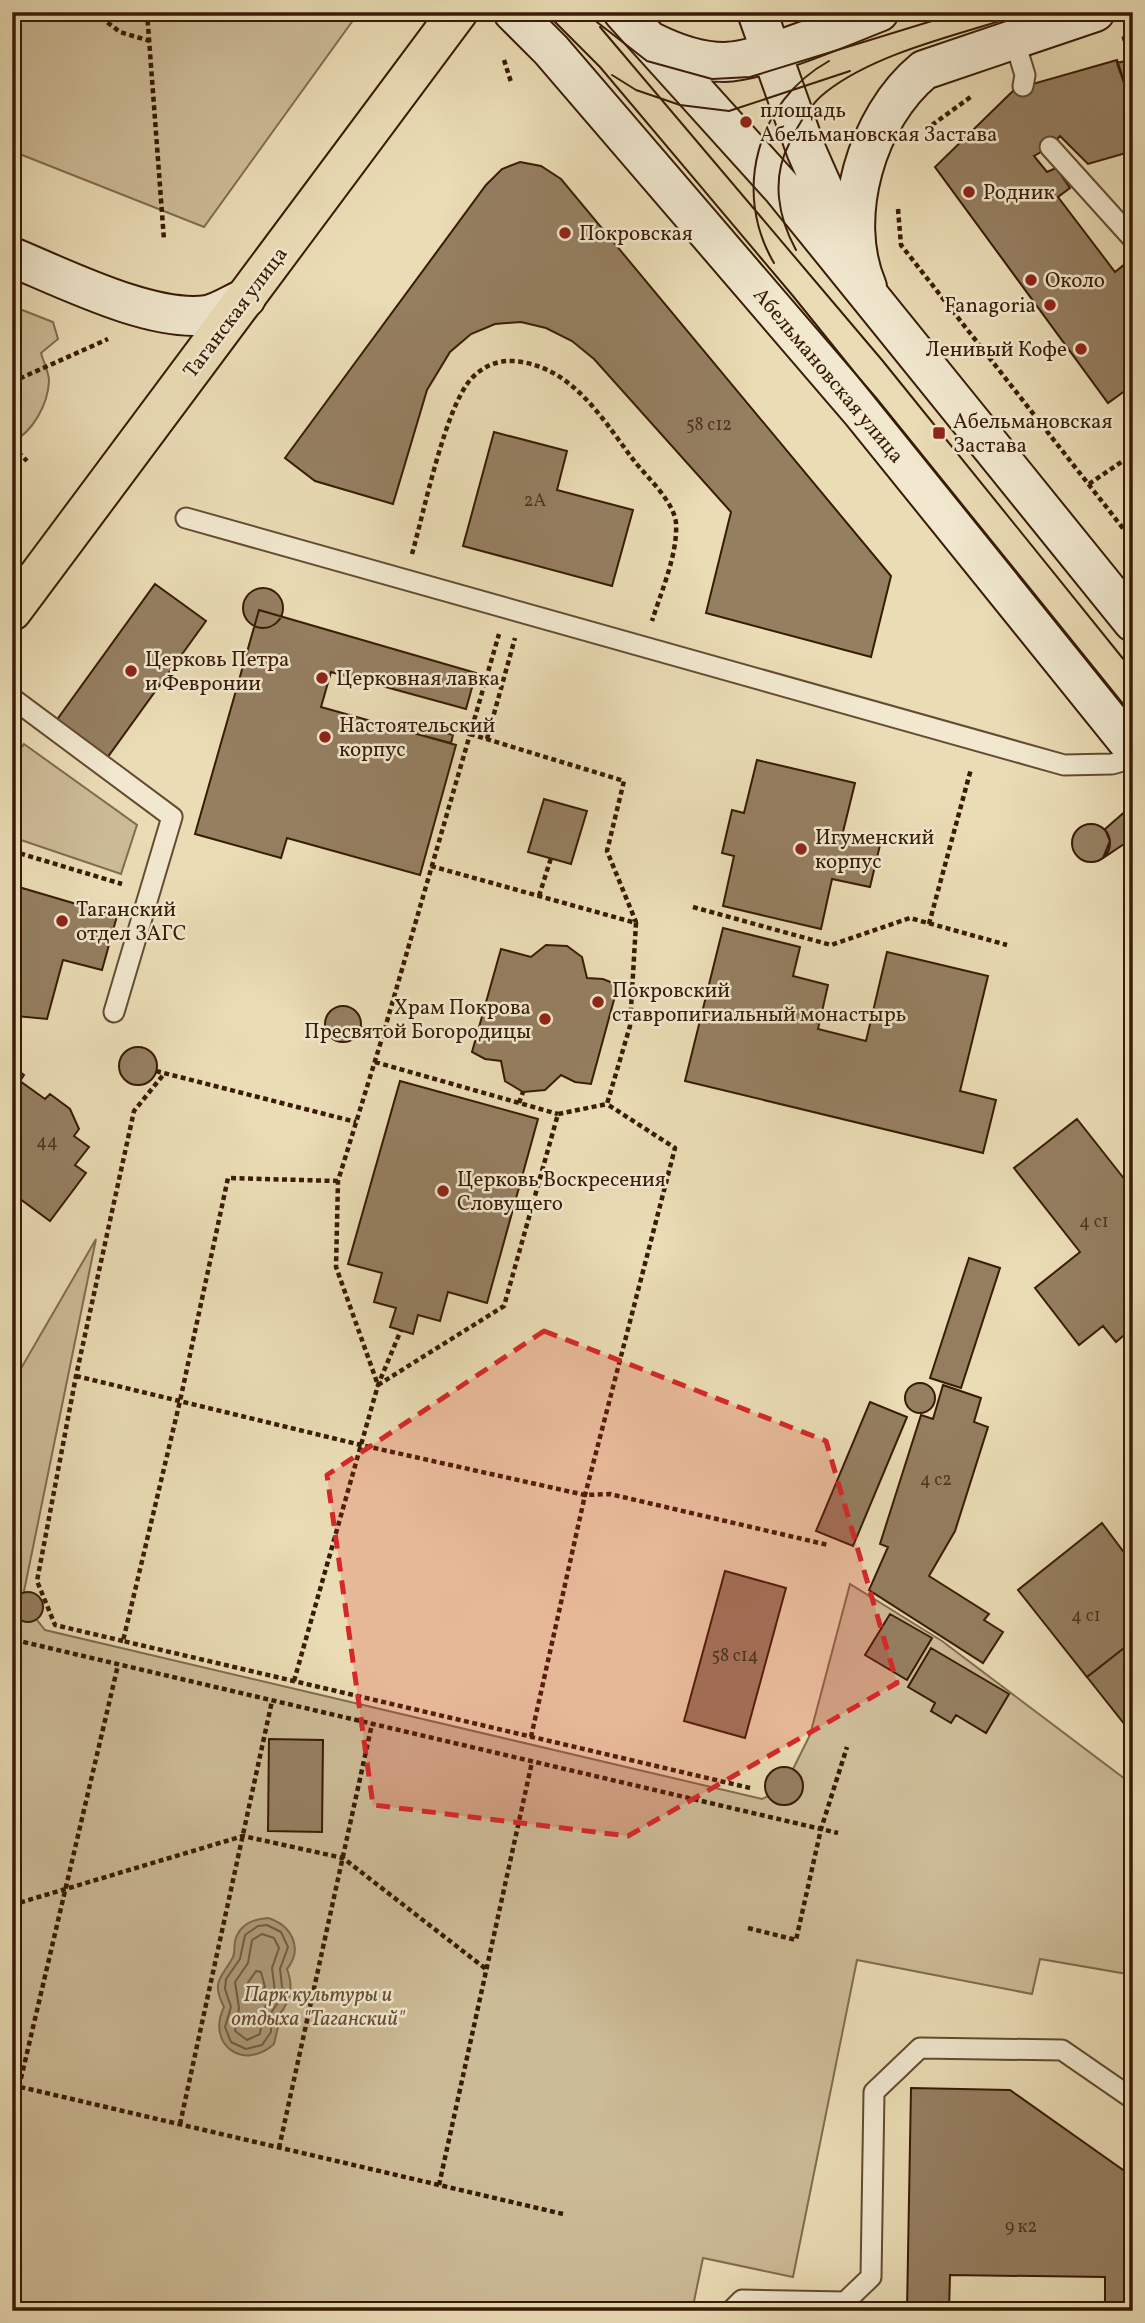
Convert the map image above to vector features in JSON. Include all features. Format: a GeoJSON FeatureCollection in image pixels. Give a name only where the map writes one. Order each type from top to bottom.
{"type":"FeatureCollection","features":[{"type":"Feature","properties":{"kind":"main road","name":"Таганская улица"},"geometry":{"type":"LineString","coordinates":[[12,611],[458,12]]}},
{"type":"Feature","properties":{"kind":"main road","name":"Абельмановская улица"},"geometry":{"type":"LineString","coordinates":[[513,12],[551,50],[861,411],[1133,748]]}},
{"type":"Feature","properties":{"kind":"main road"},"geometry":{"type":"LineString","coordinates":[[623,12],[782,188],[1133,622]]}},
{"type":"Feature","properties":{"kind":"main road"},"geometry":{"type":"LineString","coordinates":[[757,12],[806,150],[870,295]]}},
{"type":"Feature","properties":{"kind":"main road"},"geometry":{"type":"LineString","coordinates":[[650,41],[668,50],[708,61],[726,62],[771,51],[879,12]]}},
{"type":"Feature","properties":{"kind":"main road"},"geometry":{"type":"LineString","coordinates":[[870,295],[861,273],[856,248],[860,183],[879,130],[908,84],[924,70],[1095,12]]}},
{"type":"Feature","properties":{"kind":"main road"},"geometry":{"type":"LineString","coordinates":[[12,257],[94,290],[162,312],[207,315],[246,298]]}},
{"type":"Feature","properties":{"kind":"lane"},"geometry":{"type":"LineString","coordinates":[[1014,39],[1025,75],[1023,86]]}},
{"type":"Feature","properties":{"kind":"lane"},"geometry":{"type":"LineString","coordinates":[[1050,147],[1133,239]]}},
{"type":"Feature","properties":{"kind":"lane"},"geometry":{"type":"LineString","coordinates":[[186,519],[1064,765],[1112,764],[1133,758]]}},
{"type":"Feature","properties":{"kind":"lane"},"geometry":{"type":"LineString","coordinates":[[12,698],[172,817],[114,1012]]}},
{"type":"Feature","properties":{"kind":"lane"},"geometry":{"type":"LineString","coordinates":[[731,2311],[741,2301],[845,2302],[871,2277],[874,2092],[920,2048],[1062,2050],[1133,2099]]}},
{"type":"Feature","properties":{"kind":"path"},"geometry":{"type":"LineString","coordinates":[[94,12],[120,32],[150,41]]}},
{"type":"Feature","properties":{"kind":"path"},"geometry":{"type":"LineString","coordinates":[[149,12],[164,240]]}},
{"type":"Feature","properties":{"kind":"path"},"geometry":{"type":"LineString","coordinates":[[908,84],[922,133]]}},
{"type":"Feature","properties":{"kind":"path"},"geometry":{"type":"LineString","coordinates":[[898,207],[901,245],[1133,541]]}},
{"type":"Feature","properties":{"kind":"path"},"geometry":{"type":"LineString","coordinates":[[12,382],[109,338]]}},
{"type":"Feature","properties":{"kind":"path"},"geometry":{"type":"LineString","coordinates":[[405,581],[461,393],[487,366],[505,360],[526,362],[567,381],[586,398],[666,502],[676,522],[674,545],[645,647]]}},
{"type":"Feature","properties":{"kind":"path"},"geometry":{"type":"LineString","coordinates":[[12,446],[27,461]]}},
{"type":"Feature","properties":{"kind":"path"},"geometry":{"type":"LineString","coordinates":[[1089,484],[1133,453]]}},
{"type":"Feature","properties":{"kind":"path"},"geometry":{"type":"LineString","coordinates":[[378,1385],[336,1267],[338,1181],[470,734],[513,611]]}},
{"type":"Feature","properties":{"kind":"path"},"geometry":{"type":"LineString","coordinates":[[487,739],[513,611]]}},
{"type":"Feature","properties":{"kind":"path"},"geometry":{"type":"LineString","coordinates":[[470,734],[624,781],[607,851],[636,923],[630,1026],[607,1104]]}},
{"type":"Feature","properties":{"kind":"path"},"geometry":{"type":"LineString","coordinates":[[929,924],[979,741]]}},
{"type":"Feature","properties":{"kind":"path"},"geometry":{"type":"LineString","coordinates":[[12,851],[149,893]]}},
{"type":"Feature","properties":{"kind":"path"},"geometry":{"type":"LineString","coordinates":[[538,896],[551,858]]}},
{"type":"Feature","properties":{"kind":"path"},"geometry":{"type":"LineString","coordinates":[[431,866],[636,923]]}},
{"type":"Feature","properties":{"kind":"path"},"geometry":{"type":"LineString","coordinates":[[693,907],[831,945],[910,918],[1007,945]]}},
{"type":"Feature","properties":{"kind":"path"},"geometry":{"type":"LineString","coordinates":[[360,1028],[383,1035]]}},
{"type":"Feature","properties":{"kind":"path"},"geometry":{"type":"LineString","coordinates":[[375,1062],[558,1114],[607,1104],[675,1148],[585,1494],[531,1737]]}},
{"type":"Feature","properties":{"kind":"path"},"geometry":{"type":"LineString","coordinates":[[156,1071],[356,1122]]}},
{"type":"Feature","properties":{"kind":"path"},"geometry":{"type":"LineString","coordinates":[[164,1074],[134,1111],[76,1376],[37,1581],[55,1625],[750,1788]]}},
{"type":"Feature","properties":{"kind":"path"},"geometry":{"type":"LineString","coordinates":[[519,1103],[523,1092]]}},
{"type":"Feature","properties":{"kind":"path"},"geometry":{"type":"LineString","coordinates":[[378,1385],[504,1306],[558,1114]]}},
{"type":"Feature","properties":{"kind":"path"},"geometry":{"type":"LineString","coordinates":[[123,1641],[180,1401],[228,1178],[276,1177],[338,1181]]}},
{"type":"Feature","properties":{"kind":"path"},"geometry":{"type":"LineString","coordinates":[[294,1681],[378,1385],[401,1330]]}},
{"type":"Feature","properties":{"kind":"path"},"geometry":{"type":"LineString","coordinates":[[76,1376],[361,1445],[585,1494],[610,1493],[828,1545]]}},
{"type":"Feature","properties":{"kind":"path"},"geometry":{"type":"LineString","coordinates":[[12,1550],[20,1510]]}},
{"type":"Feature","properties":{"kind":"path"},"geometry":{"type":"LineString","coordinates":[[12,1648],[13,1638],[118,1665],[838,1833]]}},
{"type":"Feature","properties":{"kind":"path"},"geometry":{"type":"LineString","coordinates":[[19,2087],[118,1665]]}},
{"type":"Feature","properties":{"kind":"path"},"geometry":{"type":"LineString","coordinates":[[180,2124],[272,1701]]}},
{"type":"Feature","properties":{"kind":"path"},"geometry":{"type":"LineString","coordinates":[[279,2148],[372,1724]]}},
{"type":"Feature","properties":{"kind":"path"},"geometry":{"type":"LineString","coordinates":[[748,1928],[796,1940],[821,1829],[847,1747]]}},
{"type":"Feature","properties":{"kind":"path"},"geometry":{"type":"LineString","coordinates":[[439,2185],[532,1762]]}},
{"type":"Feature","properties":{"kind":"path"},"geometry":{"type":"LineString","coordinates":[[12,1905],[243,1836],[343,1858],[486,1969]]}},
{"type":"Feature","properties":{"kind":"path"},"geometry":{"type":"LineString","coordinates":[[12,2085],[563,2214]]}},
{"type":"Feature","properties":{"kind":"highlighted area"},"geometry":{"type":"Polygon","coordinates":[[[544,1331],[826,1441],[897,1683],[628,1836],[373,1805],[327,1475],[544,1331]]]}},
{"type":"Feature","properties":{"kind":"green space"},"geometry":{"type":"Polygon","coordinates":[[[12,12],[359,12],[204,227],[12,151],[12,12]]]}},
{"type":"Feature","properties":{"kind":"green space"},"geometry":{"type":"Polygon","coordinates":[[[12,306],[53,322],[58,339],[41,353],[49,381],[42,408],[33,424],[12,442],[12,306]]]}},
{"type":"Feature","properties":{"kind":"green space"},"geometry":{"type":"Polygon","coordinates":[[[24,744],[137,825],[121,874],[12,837],[12,760],[24,744]]]}},
{"type":"Feature","properties":{"kind":"green space","name":"Парк культуры и отдыха \"Таганский\""},"geometry":{"type":"Polygon","coordinates":[[[96,1239],[22,1601],[45,1630],[762,1799],[783,1789],[810,1735],[850,1584],[942,1641],[1133,1785],[1133,1975],[1040,1959],[1032,1994],[857,1960],[793,2277],[703,2258],[692,2311],[12,2311],[12,1384],[96,1239]]]}},
{"type":"Feature","properties":{"kind":"water"},"geometry":{"type":"Polygon","coordinates":[[[268,1918],[289,1932],[295,1945],[292,1961],[287,1969],[290,1994],[278,2016],[274,2044],[262,2052],[240,2054],[231,2050],[220,2032],[224,2007],[218,1991],[219,1979],[233,1957],[237,1935],[243,1927],[252,1921],[268,1918]]]}},
{"type":"Feature","properties":{"kind":"building"},"geometry":{"type":"Polygon","coordinates":[[[1133,59],[1133,109],[1117,63],[1133,59]]]}},
{"type":"Feature","properties":{"kind":"building"},"geometry":{"type":"Polygon","coordinates":[[[1117,60],[1133,109],[1133,151],[1088,164],[1060,136],[1050,147],[1034,156],[1047,172],[1056,168],[1070,188],[1058,197],[1115,272],[1125,264],[1133,274],[1133,385],[1108,403],[935,167],[1015,89],[1117,60]]]}},
{"type":"Feature","properties":{"kind":"building"},"geometry":{"type":"Polygon","coordinates":[[[520,162],[541,166],[561,179],[891,576],[871,657],[706,613],[731,512],[594,359],[572,341],[546,328],[521,322],[495,324],[471,334],[450,352],[427,390],[393,504],[315,481],[285,458],[486,185],[502,169],[520,162]]]}},
{"type":"Feature","properties":{"kind":"building"},"geometry":{"type":"Polygon","coordinates":[[[494,432],[567,451],[557,490],[633,510],[612,586],[463,546],[494,432]]]}},
{"type":"Feature","properties":{"kind":"building","name":"Церковь Петра и Февронии"},"geometry":{"type":"Polygon","coordinates":[[[155,584],[206,621],[107,758],[56,721],[155,584]]]}},
{"type":"Feature","properties":{"kind":"building"},"geometry":{"type":"Polygon","coordinates":[[[263,588],[277,594],[283,608],[277,622],[263,628],[249,622],[243,608],[249,594],[263,588]]]}},
{"type":"Feature","properties":{"kind":"building","name":"Настоятельский корпус"},"geometry":{"type":"Polygon","coordinates":[[[259,610],[476,673],[466,709],[331,672],[321,707],[456,745],[420,875],[287,838],[281,858],[195,834],[259,610]]]}},
{"type":"Feature","properties":{"kind":"building"},"geometry":{"type":"Polygon","coordinates":[[[406,722],[453,735],[451,743],[405,731],[406,722]]]}},
{"type":"Feature","properties":{"kind":"building","name":"Игуменский корпус"},"geometry":{"type":"Polygon","coordinates":[[[757,760],[855,783],[842,836],[880,845],[870,887],[832,879],[821,929],[723,906],[734,856],[722,853],[732,810],[744,813],[757,760]]]}},
{"type":"Feature","properties":{"kind":"building"},"geometry":{"type":"Polygon","coordinates":[[[544,799],[587,811],[571,864],[528,852],[544,799]]]}},
{"type":"Feature","properties":{"kind":"building"},"geometry":{"type":"Polygon","coordinates":[[[1128,809],[1133,816],[1133,838],[1103,858],[1110,841],[1105,829],[1128,809]]]}},
{"type":"Feature","properties":{"kind":"building"},"geometry":{"type":"Polygon","coordinates":[[[1091,824],[1104,830],[1110,843],[1104,856],[1091,862],[1078,856],[1072,843],[1078,830],[1091,824]]]}},
{"type":"Feature","properties":{"kind":"building"},"geometry":{"type":"Polygon","coordinates":[[[12,885],[117,916],[102,970],[63,960],[47,1019],[16,1016],[12,1022],[12,885]]]}},
{"type":"Feature","properties":{"kind":"building"},"geometry":{"type":"Polygon","coordinates":[[[723,928],[800,947],[793,976],[828,985],[818,1029],[866,1041],[887,952],[988,976],[960,1091],[996,1100],[983,1153],[685,1081],[723,928]]]}},
{"type":"Feature","properties":{"kind":"building","name":"Храм Покрова Пресвятой Богородицы"},"geometry":{"type":"Polygon","coordinates":[[[546,945],[567,946],[582,957],[587,978],[603,979],[618,985],[591,1084],[575,1082],[561,1075],[545,1090],[523,1092],[505,1081],[501,1061],[485,1059],[472,1052],[501,949],[531,957],[546,945]]]}},
{"type":"Feature","properties":{"kind":"building"},"geometry":{"type":"Polygon","coordinates":[[[343,1006],[355,1012],[361,1024],[355,1036],[343,1042],[331,1036],[325,1024],[331,1012],[343,1006]]]}},
{"type":"Feature","properties":{"kind":"building"},"geometry":{"type":"Polygon","coordinates":[[[138,1047],[152,1052],[157,1066],[152,1080],[138,1085],[124,1080],[119,1066],[124,1052],[138,1047]]]}},
{"type":"Feature","properties":{"kind":"building"},"geometry":{"type":"Polygon","coordinates":[[[12,1066],[24,1075],[20,1081],[45,1099],[50,1094],[70,1109],[79,1129],[74,1136],[89,1147],[75,1165],[86,1173],[50,1221],[12,1193],[12,1066]]]}},
{"type":"Feature","properties":{"kind":"building","name":"Церковь Воскресения Словущего"},"geometry":{"type":"Polygon","coordinates":[[[400,1081],[538,1119],[487,1303],[448,1292],[440,1321],[418,1315],[413,1334],[390,1327],[396,1308],[374,1302],[382,1273],[348,1264],[400,1081]]]}},
{"type":"Feature","properties":{"kind":"building"},"geometry":{"type":"Polygon","coordinates":[[[1077,1119],[1133,1190],[1133,1334],[1130,1330],[1116,1342],[1103,1326],[1079,1345],[1035,1288],[1080,1252],[1014,1168],[1077,1119]]]}},
{"type":"Feature","properties":{"kind":"building"},"geometry":{"type":"Polygon","coordinates":[[[969,1258],[1000,1268],[961,1388],[930,1378],[969,1258]]]}},
{"type":"Feature","properties":{"kind":"building"},"geometry":{"type":"Polygon","coordinates":[[[920,1383],[926,1384],[934,1392],[934,1404],[926,1412],[920,1413],[914,1412],[906,1404],[905,1398],[906,1392],[914,1384],[920,1383]]]}},
{"type":"Feature","properties":{"kind":"building"},"geometry":{"type":"Polygon","coordinates":[[[943,1385],[981,1398],[974,1422],[988,1427],[955,1531],[929,1576],[989,1614],[984,1620],[1003,1632],[983,1663],[869,1590],[888,1547],[880,1544],[921,1415],[933,1419],[943,1385]]]}},
{"type":"Feature","properties":{"kind":"building"},"geometry":{"type":"Polygon","coordinates":[[[870,1402],[907,1417],[853,1546],[816,1531],[870,1402]]]}},
{"type":"Feature","properties":{"kind":"building"},"geometry":{"type":"Polygon","coordinates":[[[1102,1523],[1123,1551],[1133,1543],[1133,1641],[1087,1677],[1018,1590],[1102,1523]]]}},
{"type":"Feature","properties":{"kind":"building"},"geometry":{"type":"Polygon","coordinates":[[[725,1571],[786,1588],[745,1738],[684,1721],[725,1571]]]}},
{"type":"Feature","properties":{"kind":"building"},"geometry":{"type":"Polygon","coordinates":[[[28,1592],[39,1596],[43,1607],[39,1618],[28,1622],[17,1618],[13,1607],[17,1596],[28,1592]]]}},
{"type":"Feature","properties":{"kind":"building"},"geometry":{"type":"Polygon","coordinates":[[[890,1614],[932,1638],[907,1680],[865,1655],[890,1614]]]}},
{"type":"Feature","properties":{"kind":"building"},"geometry":{"type":"Polygon","coordinates":[[[1133,1641],[1133,1735],[1087,1677],[1133,1641]]]}},
{"type":"Feature","properties":{"kind":"building"},"geometry":{"type":"Polygon","coordinates":[[[931,1648],[1009,1694],[986,1733],[956,1715],[951,1723],[931,1711],[935,1703],[908,1687],[931,1648]]]}},
{"type":"Feature","properties":{"kind":"building"},"geometry":{"type":"Polygon","coordinates":[[[269,1739],[323,1740],[322,1832],[268,1831],[269,1739]]]}},
{"type":"Feature","properties":{"kind":"building"},"geometry":{"type":"Polygon","coordinates":[[[784,1767],[797,1773],[803,1786],[797,1799],[784,1805],[771,1799],[765,1786],[771,1773],[784,1767]]]}},
{"type":"Feature","properties":{"kind":"building"},"geometry":{"type":"Polygon","coordinates":[[[911,2088],[1010,2090],[1133,2177],[1133,2311],[1105,2311],[1105,2277],[950,2275],[949,2311],[907,2311],[911,2088]]]}},
{"type":"Feature","properties":{"kind":"tram line"},"geometry":{"type":"LineString","coordinates":[[545,12],[600,67],[793,296],[1133,718]]}},
{"type":"Feature","properties":{"kind":"tram line"},"geometry":{"type":"LineString","coordinates":[[584,12],[647,61],[712,79],[750,77],[961,12]]}},
{"type":"Feature","properties":{"kind":"tram line"},"geometry":{"type":"LineString","coordinates":[[796,250],[781,211],[780,171],[783,157],[796,130],[820,97],[847,78],[896,54],[1029,12]]}},
{"type":"Feature","properties":{"kind":"tram line"},"geometry":{"type":"LineString","coordinates":[[600,27],[882,360],[1133,671]]}},
{"type":"Feature","properties":{"kind":"tram line"},"geometry":{"type":"LineString","coordinates":[[774,263],[761,236],[755,207],[754,178],[759,150],[769,124],[784,99],[804,78],[829,61]]}},
{"type":"Feature","properties":{"kind":"tram line"},"geometry":{"type":"LineString","coordinates":[[612,75],[636,90],[680,105],[729,111],[850,71]]}},
{"type":"Feature","properties":{"kind":"place","name":"площадь Абельмановская Застава"},"geometry":{"type":"Point","coordinates":[746,122]}},
{"type":"Feature","properties":{"kind":"place","name":"Родник"},"geometry":{"type":"Point","coordinates":[969,192]}},
{"type":"Feature","properties":{"kind":"place","name":"Покровская"},"geometry":{"type":"Point","coordinates":[565,233]}},
{"type":"Feature","properties":{"kind":"place","name":"Около"},"geometry":{"type":"Point","coordinates":[1031,280]}},
{"type":"Feature","properties":{"kind":"place","name":"Fanagoria"},"geometry":{"type":"Point","coordinates":[1050,305]}},
{"type":"Feature","properties":{"kind":"place","name":"Ленивый Кофе"},"geometry":{"type":"Point","coordinates":[1081,349]}},
{"type":"Feature","properties":{"kind":"place","name":"Абельмановская Застава"},"geometry":{"type":"Point","coordinates":[939,433]}},
{"type":"Feature","properties":{"kind":"place","name":"Церковь Петра и Февронии"},"geometry":{"type":"Point","coordinates":[131,671]}},
{"type":"Feature","properties":{"kind":"place","name":"Церковная лавка"},"geometry":{"type":"Point","coordinates":[322,678]}},
{"type":"Feature","properties":{"kind":"place","name":"Настоятельский корпус"},"geometry":{"type":"Point","coordinates":[325,737]}},
{"type":"Feature","properties":{"kind":"place","name":"Игуменский корпус"},"geometry":{"type":"Point","coordinates":[801,849]}},
{"type":"Feature","properties":{"kind":"place","name":"Таганский отдел ЗАГС"},"geometry":{"type":"Point","coordinates":[62,921]}},
{"type":"Feature","properties":{"kind":"place","name":"Покровский ставропигиальный монастырь"},"geometry":{"type":"Point","coordinates":[598,1002]}},
{"type":"Feature","properties":{"kind":"place","name":"Храм Покрова Пресвятой Богородицы"},"geometry":{"type":"Point","coordinates":[545,1019]}},
{"type":"Feature","properties":{"kind":"place","name":"Церковь Воскресения Словущего"},"geometry":{"type":"Point","coordinates":[443,1191]}}]}
